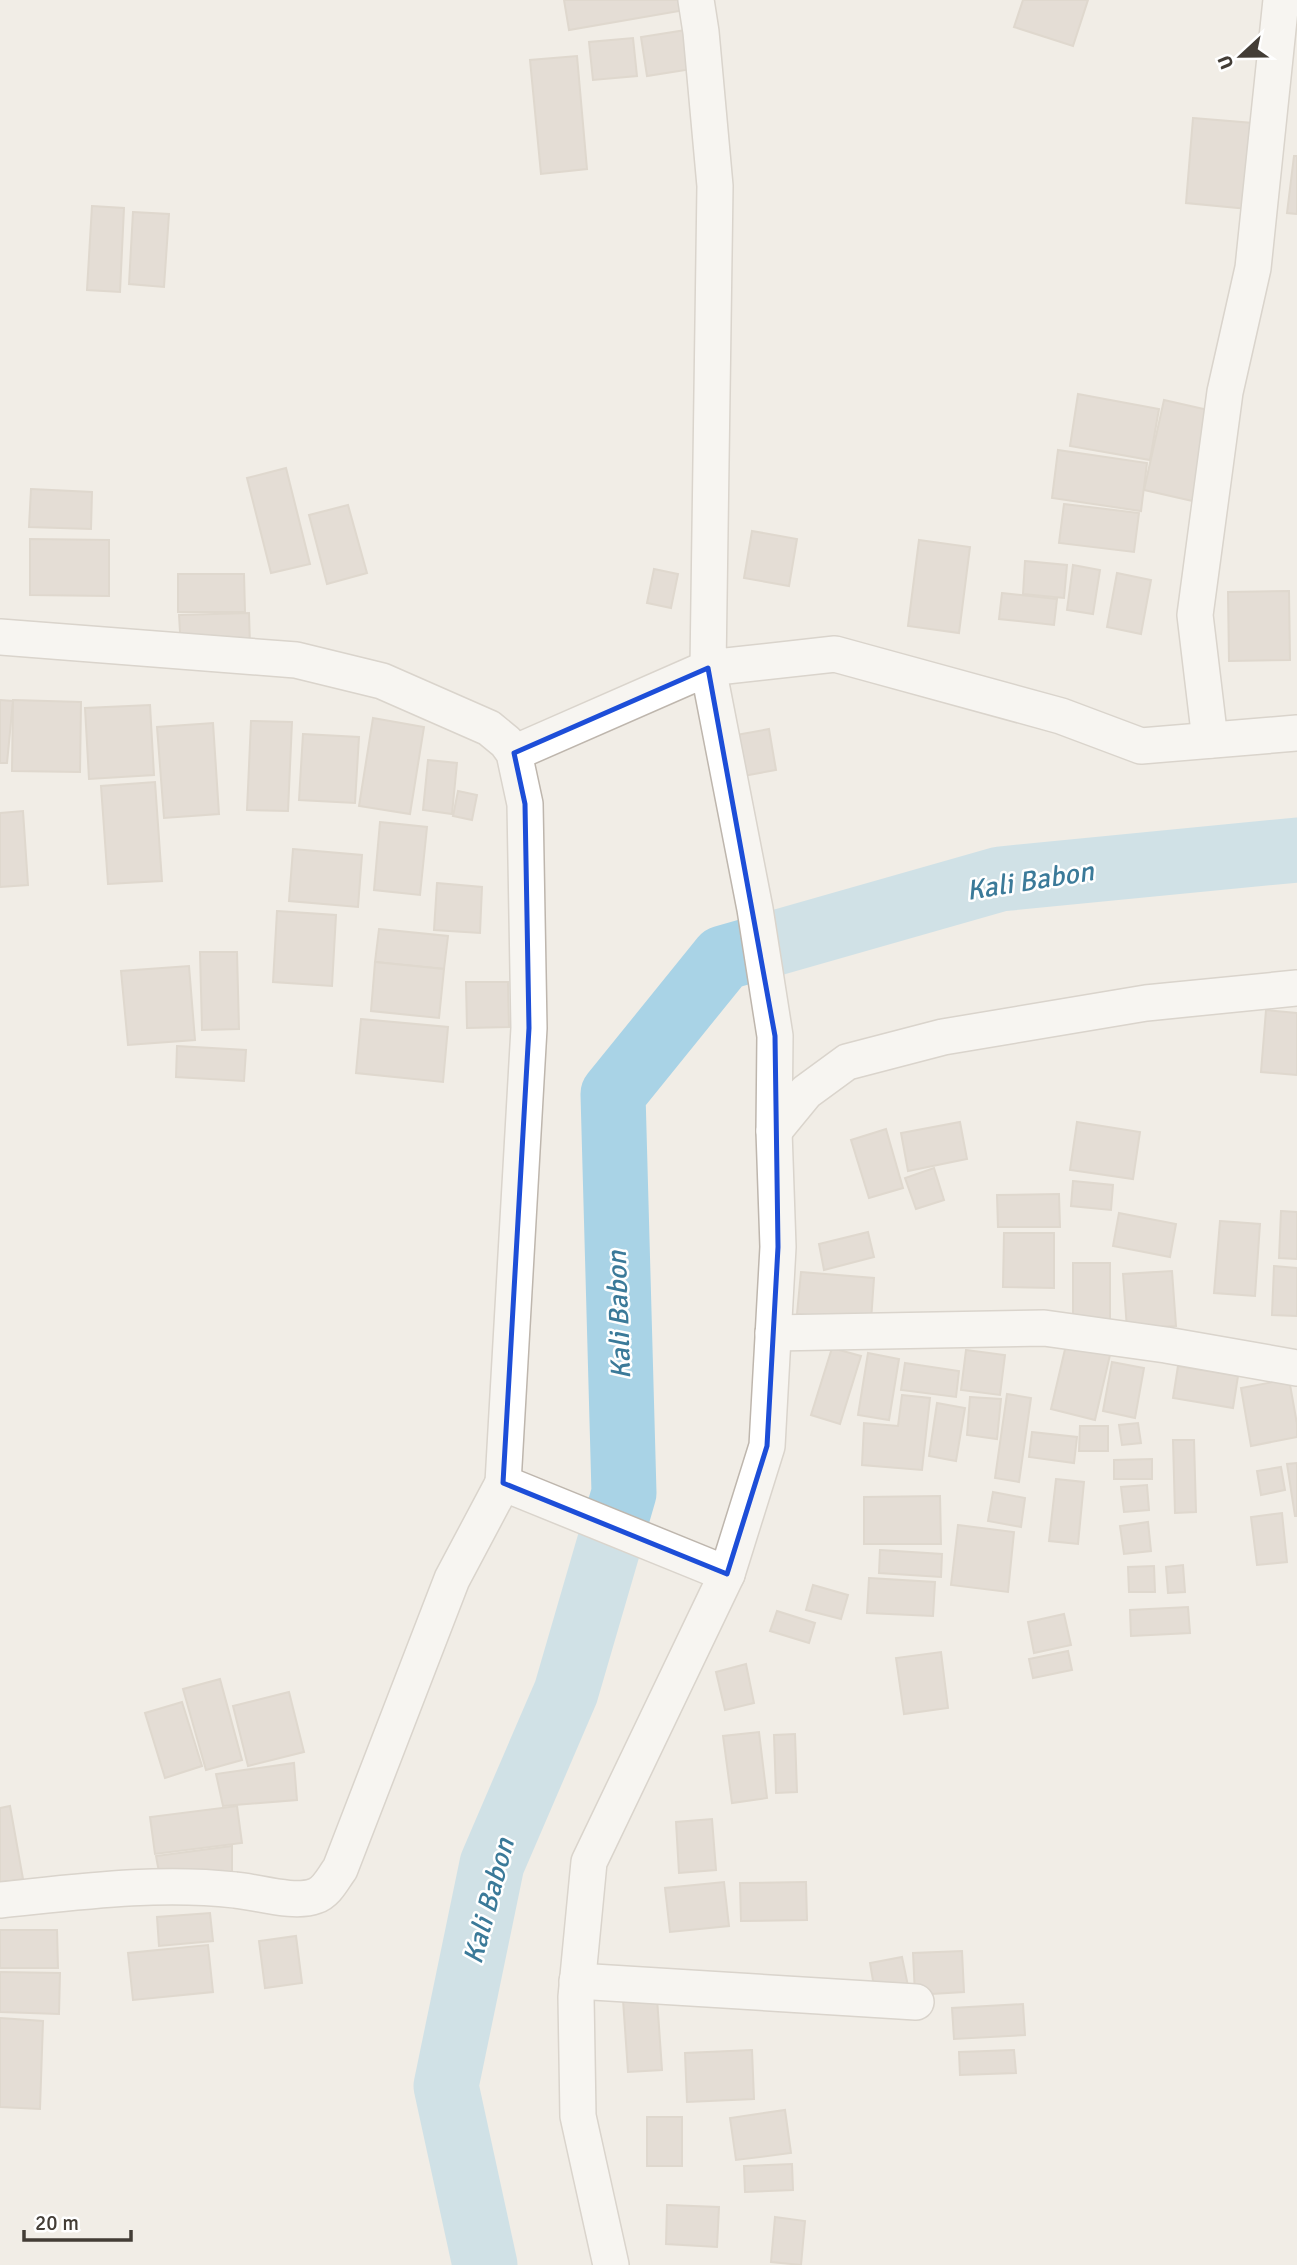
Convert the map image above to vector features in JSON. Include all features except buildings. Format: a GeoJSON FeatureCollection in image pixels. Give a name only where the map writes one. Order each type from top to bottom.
{"type":"FeatureCollection","features":[{"type":"Feature","properties":{"kind":"street"},"geometry":{"type":"LineString","coordinates":[[611,2265],[578,2116],[577,1981],[589,1862],[711,1567],[767,1446],[778,1247],[774,1131],[775,1036],[755,909],[708,668],[715,187],[696,0]]}},
{"type":"Feature","properties":{"kind":"street"},"geometry":{"type":"LineString","coordinates":[[1210,740],[1195,615],[1225,392],[1254,268],[1281,0]]}},
{"type":"Feature","properties":{"kind":"street"},"geometry":{"type":"LineString","coordinates":[[0,637],[296,660],[382,681],[489,728],[514,752],[524,804],[529,1028],[516,1487],[452,1578],[340,1868],[326,1889],[316,1896],[298,1899],[234,1890],[167,1886],[0,1900]]}},
{"type":"Feature","properties":{"kind":"street"},"geometry":{"type":"LineString","coordinates":[[514,752],[708,668],[835,654],[1061,716],[1141,746],[1297,733]]}},
{"type":"Feature","properties":{"kind":"street"},"geometry":{"type":"LineString","coordinates":[[774,1131],[806,1092],[847,1062],[943,1037],[1133,1005],[1297,988]]}},
{"type":"Feature","properties":{"kind":"street"},"geometry":{"type":"LineString","coordinates":[[773,1333],[1044,1328],[1166,1345],[1297,1368]]}},
{"type":"Feature","properties":{"kind":"street"},"geometry":{"type":"LineString","coordinates":[[516,1487],[711,1567]]}},
{"type":"Feature","properties":{"kind":"street"},"geometry":{"type":"LineString","coordinates":[[577,1981],[916,2002]]}},
{"type":"Feature","properties":{"kind":"highlighted area"},"geometry":{"type":"Polygon","coordinates":[[[708,668],[775,1036],[778,1247],[767,1446],[727,1574],[503,1483],[529,1028],[525,804],[514,753],[708,668]]]}},
{"type":"Feature","properties":{"kind":"waterway","name":"Kali Babon"},"geometry":{"type":"LineString","coordinates":[[485,2265],[446,2086],[492,1864],[566,1692],[624,1493],[613,1094],[723,958],[1000,879],[1297,850]]}}]}
